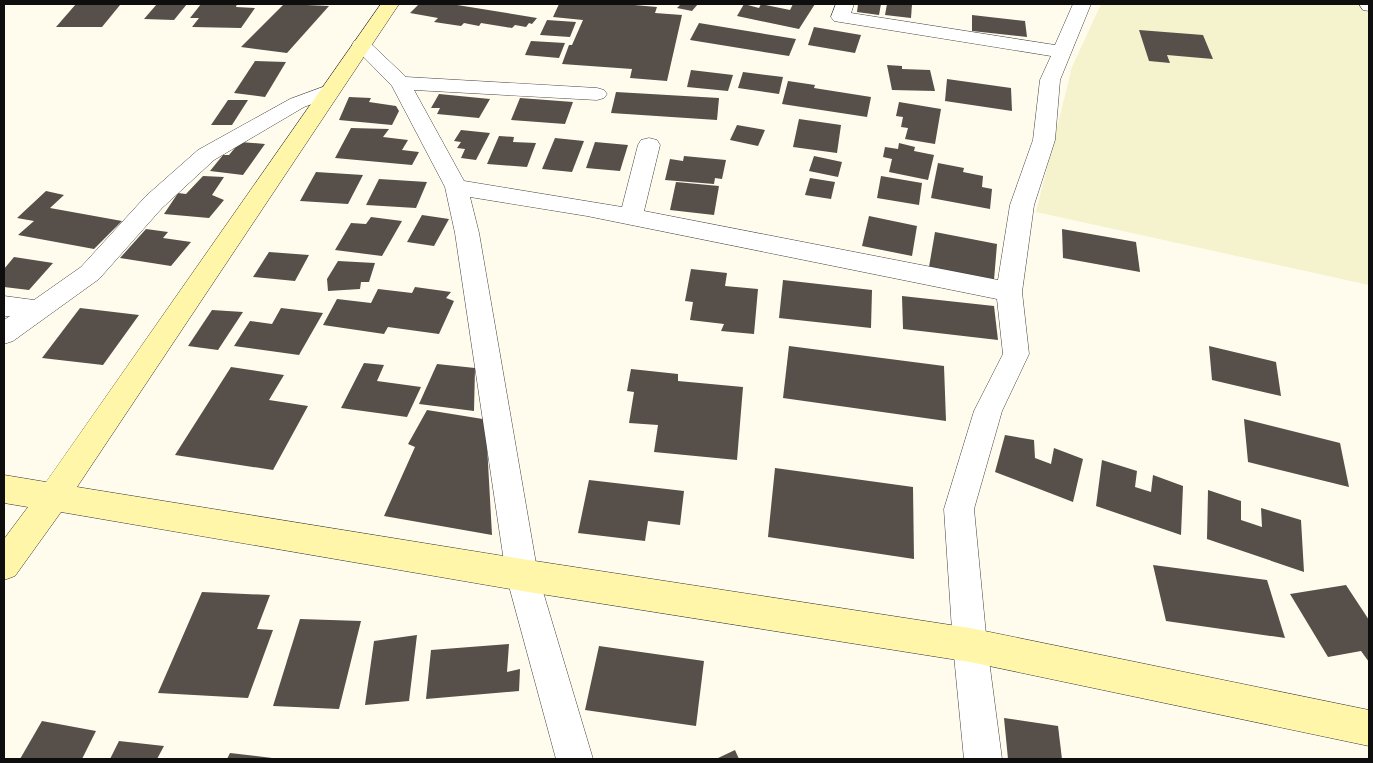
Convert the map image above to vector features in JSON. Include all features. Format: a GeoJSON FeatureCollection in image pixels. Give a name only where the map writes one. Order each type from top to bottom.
{"type":"FeatureCollection","features":[{"type":"Feature","properties":{"kind":"street"},"geometry":{"type":"LineString","coordinates":[[4,565],[53,498],[390,4]]}},
{"type":"Feature","properties":{"kind":"street"},"geometry":{"type":"LineString","coordinates":[[844,4],[840,17],[1062,52]]}},
{"type":"Feature","properties":{"kind":"street"},"geometry":{"type":"LineString","coordinates":[[983,759],[970,645],[958,509],[988,411],[1016,354],[1009,292],[1022,205],[1044,140],[1050,80],[1082,4]]}},
{"type":"Feature","properties":{"kind":"street"},"geometry":{"type":"LineString","coordinates":[[361,45],[400,82],[456,187],[468,233],[522,575],[574,759]]}},
{"type":"Feature","properties":{"kind":"street"},"geometry":{"type":"LineString","coordinates":[[400,82],[597,94]]}},
{"type":"Feature","properties":{"kind":"street"},"geometry":{"type":"LineString","coordinates":[[4,334],[90,273],[154,202],[206,155],[297,103],[331,90]]}},
{"type":"Feature","properties":{"kind":"street"},"geometry":{"type":"LineString","coordinates":[[631,217],[649,145]]}},
{"type":"Feature","properties":{"kind":"street"},"geometry":{"type":"LineString","coordinates":[[456,187],[631,217],[1009,292]]}},
{"type":"Feature","properties":{"kind":"street"},"geometry":{"type":"LineString","coordinates":[[4,306],[38,310]]}},
{"type":"Feature","properties":{"kind":"street"},"geometry":{"type":"LineString","coordinates":[[4,489],[522,575],[970,645],[1369,728]]}},
{"type":"Feature","properties":{"kind":"shaded area"},"geometry":{"type":"Polygon","coordinates":[[[1101,4],[1369,4],[1369,285],[1036,212],[1072,67],[1101,4]]]}},
{"type":"Feature","properties":{"kind":"building"},"geometry":{"type":"Polygon","coordinates":[[[76,4],[120,5],[102,27],[56,27],[76,4]]]}},
{"type":"Feature","properties":{"kind":"building"},"geometry":{"type":"Polygon","coordinates":[[[157,4],[187,4],[174,20],[144,19],[157,4]]]}},
{"type":"Feature","properties":{"kind":"building"},"geometry":{"type":"Polygon","coordinates":[[[201,4],[237,4],[236,7],[255,8],[241,28],[192,27],[199,18],[190,18],[201,4]]]}},
{"type":"Feature","properties":{"kind":"building"},"geometry":{"type":"Polygon","coordinates":[[[284,4],[329,6],[287,53],[241,47],[284,4]]]}},
{"type":"Feature","properties":{"kind":"building"},"geometry":{"type":"Polygon","coordinates":[[[419,4],[451,4],[537,18],[526,27],[515,25],[512,28],[481,23],[479,26],[464,23],[461,26],[434,22],[438,18],[410,13],[419,4]]]}},
{"type":"Feature","properties":{"kind":"building"},"geometry":{"type":"Polygon","coordinates":[[[559,4],[623,4],[657,7],[655,13],[682,15],[667,81],[630,78],[632,69],[562,64],[569,45],[572,45],[583,20],[553,17],[559,4]]]}},
{"type":"Feature","properties":{"kind":"building"},"geometry":{"type":"Polygon","coordinates":[[[681,4],[698,4],[692,11],[677,8],[681,4]]]}},
{"type":"Feature","properties":{"kind":"building"},"geometry":{"type":"Polygon","coordinates":[[[744,4],[759,8],[761,4],[790,10],[793,4],[815,4],[799,29],[737,16],[744,4]]]}},
{"type":"Feature","properties":{"kind":"building"},"geometry":{"type":"Polygon","coordinates":[[[858,4],[881,4],[879,15],[857,12],[858,4]]]}},
{"type":"Feature","properties":{"kind":"building"},"geometry":{"type":"Polygon","coordinates":[[[887,4],[912,4],[911,18],[885,15],[887,4]]]}},
{"type":"Feature","properties":{"kind":"building"},"geometry":{"type":"Polygon","coordinates":[[[972,15],[1025,21],[1027,37],[972,31],[972,15]]]}},
{"type":"Feature","properties":{"kind":"building"},"geometry":{"type":"Polygon","coordinates":[[[547,20],[576,22],[570,37],[540,35],[547,20]]]}},
{"type":"Feature","properties":{"kind":"building"},"geometry":{"type":"Polygon","coordinates":[[[699,23],[796,39],[789,56],[690,40],[699,23]]]}},
{"type":"Feature","properties":{"kind":"building"},"geometry":{"type":"Polygon","coordinates":[[[814,27],[861,35],[855,53],[808,45],[814,27]]]}},
{"type":"Feature","properties":{"kind":"building"},"geometry":{"type":"Polygon","coordinates":[[[1139,30],[1203,35],[1213,59],[1167,55],[1170,63],[1149,61],[1139,30]]]}},
{"type":"Feature","properties":{"kind":"building"},"geometry":{"type":"Polygon","coordinates":[[[531,41],[565,43],[559,58],[525,55],[531,41]]]}},
{"type":"Feature","properties":{"kind":"building"},"geometry":{"type":"Polygon","coordinates":[[[255,61],[286,62],[265,97],[234,93],[255,61]]]}},
{"type":"Feature","properties":{"kind":"building"},"geometry":{"type":"Polygon","coordinates":[[[887,65],[902,66],[902,69],[930,70],[935,91],[892,90],[887,65]]]}},
{"type":"Feature","properties":{"kind":"building"},"geometry":{"type":"Polygon","coordinates":[[[691,70],[733,75],[728,91],[687,87],[691,70]]]}},
{"type":"Feature","properties":{"kind":"building"},"geometry":{"type":"Polygon","coordinates":[[[743,72],[783,77],[779,94],[738,88],[743,72]]]}},
{"type":"Feature","properties":{"kind":"building"},"geometry":{"type":"Polygon","coordinates":[[[947,79],[1011,88],[1012,111],[945,101],[947,79]]]}},
{"type":"Feature","properties":{"kind":"building"},"geometry":{"type":"Polygon","coordinates":[[[788,81],[815,85],[814,88],[871,97],[867,117],[782,104],[788,81]]]}},
{"type":"Feature","properties":{"kind":"building"},"geometry":{"type":"Polygon","coordinates":[[[616,92],[719,98],[717,120],[611,113],[616,92]]]}},
{"type":"Feature","properties":{"kind":"building"},"geometry":{"type":"Polygon","coordinates":[[[439,94],[490,99],[479,118],[437,114],[440,108],[431,108],[439,94]]]}},
{"type":"Feature","properties":{"kind":"building"},"geometry":{"type":"Polygon","coordinates":[[[349,97],[371,98],[369,102],[396,106],[399,111],[392,125],[339,120],[349,97]]]}},
{"type":"Feature","properties":{"kind":"building"},"geometry":{"type":"Polygon","coordinates":[[[520,98],[573,102],[565,124],[511,120],[520,98]]]}},
{"type":"Feature","properties":{"kind":"building"},"geometry":{"type":"Polygon","coordinates":[[[228,100],[248,100],[232,125],[211,125],[228,100]]]}},
{"type":"Feature","properties":{"kind":"building"},"geometry":{"type":"Polygon","coordinates":[[[899,102],[941,109],[935,144],[905,139],[908,128],[901,127],[903,117],[896,116],[899,102]]]}},
{"type":"Feature","properties":{"kind":"building"},"geometry":{"type":"Polygon","coordinates":[[[799,119],[841,125],[837,153],[793,147],[799,119]]]}},
{"type":"Feature","properties":{"kind":"building"},"geometry":{"type":"Polygon","coordinates":[[[737,125],[765,130],[758,146],[730,140],[737,125]]]}},
{"type":"Feature","properties":{"kind":"building"},"geometry":{"type":"Polygon","coordinates":[[[351,128],[389,129],[383,137],[408,140],[402,150],[419,152],[412,165],[335,158],[351,128]]]}},
{"type":"Feature","properties":{"kind":"building"},"geometry":{"type":"Polygon","coordinates":[[[461,130],[490,133],[476,160],[461,158],[465,149],[457,148],[461,142],[454,141],[461,130]]]}},
{"type":"Feature","properties":{"kind":"building"},"geometry":{"type":"Polygon","coordinates":[[[499,136],[514,137],[513,142],[536,143],[527,167],[487,164],[499,136]]]}},
{"type":"Feature","properties":{"kind":"building"},"geometry":{"type":"Polygon","coordinates":[[[555,138],[584,141],[572,172],[542,169],[555,138]]]}},
{"type":"Feature","properties":{"kind":"building"},"geometry":{"type":"Polygon","coordinates":[[[240,142],[265,144],[243,175],[210,171],[223,155],[229,155],[240,142]]]}},
{"type":"Feature","properties":{"kind":"building"},"geometry":{"type":"Polygon","coordinates":[[[595,142],[628,145],[620,171],[586,168],[595,142]]]}},
{"type":"Feature","properties":{"kind":"building"},"geometry":{"type":"Polygon","coordinates":[[[899,143],[915,147],[914,151],[934,155],[928,180],[889,172],[892,159],[883,157],[885,147],[898,149],[899,143]]]}},
{"type":"Feature","properties":{"kind":"building"},"geometry":{"type":"Polygon","coordinates":[[[684,156],[726,160],[722,179],[715,178],[714,184],[665,180],[670,159],[683,161],[684,156]]]}},
{"type":"Feature","properties":{"kind":"building"},"geometry":{"type":"Polygon","coordinates":[[[814,156],[842,162],[838,177],[809,171],[814,156]]]}},
{"type":"Feature","properties":{"kind":"building"},"geometry":{"type":"Polygon","coordinates":[[[938,163],[964,168],[963,172],[983,176],[982,187],[992,189],[990,209],[931,198],[938,163]]]}},
{"type":"Feature","properties":{"kind":"building"},"geometry":{"type":"Polygon","coordinates":[[[316,172],[363,175],[348,204],[300,201],[316,172]]]}},
{"type":"Feature","properties":{"kind":"building"},"geometry":{"type":"Polygon","coordinates":[[[203,176],[224,177],[212,195],[224,200],[209,218],[164,214],[178,193],[186,194],[203,176]]]}},
{"type":"Feature","properties":{"kind":"building"},"geometry":{"type":"Polygon","coordinates":[[[881,176],[922,183],[919,205],[877,198],[881,176]]]}},
{"type":"Feature","properties":{"kind":"building"},"geometry":{"type":"Polygon","coordinates":[[[810,178],[835,182],[831,199],[805,195],[810,178]]]}},
{"type":"Feature","properties":{"kind":"building"},"geometry":{"type":"Polygon","coordinates":[[[379,179],[427,182],[416,208],[366,205],[379,179]]]}},
{"type":"Feature","properties":{"kind":"building"},"geometry":{"type":"Polygon","coordinates":[[[676,182],[719,186],[714,215],[670,210],[676,182]]]}},
{"type":"Feature","properties":{"kind":"building"},"geometry":{"type":"Polygon","coordinates":[[[46,191],[64,195],[50,208],[122,221],[94,249],[18,235],[34,221],[17,218],[46,191]]]}},
{"type":"Feature","properties":{"kind":"building"},"geometry":{"type":"Polygon","coordinates":[[[422,215],[449,219],[434,246],[407,242],[422,215]]]}},
{"type":"Feature","properties":{"kind":"building"},"geometry":{"type":"Polygon","coordinates":[[[869,216],[917,226],[912,256],[862,246],[869,216]]]}},
{"type":"Feature","properties":{"kind":"building"},"geometry":{"type":"Polygon","coordinates":[[[371,217],[402,221],[382,256],[335,250],[351,223],[366,224],[371,217]]]}},
{"type":"Feature","properties":{"kind":"building"},"geometry":{"type":"Polygon","coordinates":[[[146,229],[168,232],[163,238],[191,242],[171,266],[120,258],[146,229]]]}},
{"type":"Feature","properties":{"kind":"building"},"geometry":{"type":"Polygon","coordinates":[[[1062,229],[1136,242],[1140,272],[1063,258],[1062,229]]]}},
{"type":"Feature","properties":{"kind":"building"},"geometry":{"type":"Polygon","coordinates":[[[935,232],[997,244],[994,280],[929,267],[935,232]]]}},
{"type":"Feature","properties":{"kind":"building"},"geometry":{"type":"Polygon","coordinates":[[[269,252],[309,255],[295,281],[253,277],[269,252]]]}},
{"type":"Feature","properties":{"kind":"building"},"geometry":{"type":"Polygon","coordinates":[[[14,257],[53,263],[29,290],[4,287],[4,269],[14,257]]]}},
{"type":"Feature","properties":{"kind":"building"},"geometry":{"type":"Polygon","coordinates":[[[338,261],[375,263],[369,282],[361,282],[360,289],[328,291],[327,279],[338,261]]]}},
{"type":"Feature","properties":{"kind":"building"},"geometry":{"type":"Polygon","coordinates":[[[691,269],[727,273],[725,286],[758,289],[754,334],[721,331],[724,324],[690,320],[693,302],[685,301],[691,269]]]}},
{"type":"Feature","properties":{"kind":"building"},"geometry":{"type":"Polygon","coordinates":[[[783,280],[872,290],[871,328],[779,318],[783,280]]]}},
{"type":"Feature","properties":{"kind":"building"},"geometry":{"type":"Polygon","coordinates":[[[415,287],[451,292],[446,298],[454,301],[439,334],[388,327],[384,334],[323,325],[337,299],[371,303],[378,289],[412,293],[415,287]]]}},
{"type":"Feature","properties":{"kind":"building"},"geometry":{"type":"Polygon","coordinates":[[[902,296],[994,306],[998,340],[903,329],[902,296]]]}},
{"type":"Feature","properties":{"kind":"building"},"geometry":{"type":"Polygon","coordinates":[[[80,308],[139,315],[103,365],[42,358],[80,308]]]}},
{"type":"Feature","properties":{"kind":"building"},"geometry":{"type":"Polygon","coordinates":[[[281,308],[323,313],[299,355],[234,346],[250,321],[272,324],[281,308]]]}},
{"type":"Feature","properties":{"kind":"building"},"geometry":{"type":"Polygon","coordinates":[[[212,310],[243,312],[218,350],[188,346],[212,310]]]}},
{"type":"Feature","properties":{"kind":"building"},"geometry":{"type":"Polygon","coordinates":[[[789,346],[944,366],[946,421],[783,398],[789,346]]]}},
{"type":"Feature","properties":{"kind":"building"},"geometry":{"type":"Polygon","coordinates":[[[1209,346],[1276,362],[1281,396],[1212,380],[1209,346]]]}},
{"type":"Feature","properties":{"kind":"building"},"geometry":{"type":"Polygon","coordinates":[[[364,363],[384,365],[377,381],[421,387],[407,417],[341,408],[364,363]]]}},
{"type":"Feature","properties":{"kind":"building"},"geometry":{"type":"Polygon","coordinates":[[[437,364],[475,368],[474,411],[419,404],[437,364]]]}},
{"type":"Feature","properties":{"kind":"building"},"geometry":{"type":"Polygon","coordinates":[[[231,367],[284,375],[269,400],[308,406],[273,470],[175,455],[231,367]]]}},
{"type":"Feature","properties":{"kind":"building"},"geometry":{"type":"Polygon","coordinates":[[[631,369],[678,374],[678,381],[743,387],[737,460],[654,452],[658,425],[629,423],[634,392],[627,391],[631,369]]]}},
{"type":"Feature","properties":{"kind":"building"},"geometry":{"type":"Polygon","coordinates":[[[427,410],[489,420],[486,427],[492,535],[384,516],[415,447],[408,444],[427,410]]]}},
{"type":"Feature","properties":{"kind":"building"},"geometry":{"type":"Polygon","coordinates":[[[1244,419],[1340,443],[1349,487],[1248,462],[1244,419]]]}},
{"type":"Feature","properties":{"kind":"building"},"geometry":{"type":"Polygon","coordinates":[[[1005,435],[1034,440],[1035,458],[1051,464],[1054,448],[1083,459],[1073,502],[995,472],[1005,435]]]}},
{"type":"Feature","properties":{"kind":"building"},"geometry":{"type":"Polygon","coordinates":[[[1102,460],[1137,471],[1135,487],[1151,492],[1153,475],[1183,486],[1181,535],[1096,506],[1102,460]]]}},
{"type":"Feature","properties":{"kind":"building"},"geometry":{"type":"Polygon","coordinates":[[[775,468],[913,487],[914,559],[768,537],[775,468]]]}},
{"type":"Feature","properties":{"kind":"building"},"geometry":{"type":"Polygon","coordinates":[[[589,480],[684,491],[680,525],[648,521],[645,541],[578,533],[589,480]]]}},
{"type":"Feature","properties":{"kind":"building"},"geometry":{"type":"Polygon","coordinates":[[[1208,490],[1241,501],[1241,520],[1262,527],[1261,508],[1301,520],[1304,572],[1207,539],[1208,490]]]}},
{"type":"Feature","properties":{"kind":"building"},"geometry":{"type":"Polygon","coordinates":[[[1153,565],[1267,580],[1285,638],[1166,621],[1153,565]]]}},
{"type":"Feature","properties":{"kind":"building"},"geometry":{"type":"Polygon","coordinates":[[[1346,585],[1369,620],[1369,662],[1361,651],[1328,657],[1290,594],[1346,585]]]}},
{"type":"Feature","properties":{"kind":"building"},"geometry":{"type":"Polygon","coordinates":[[[202,592],[270,595],[257,629],[273,630],[248,698],[158,693],[202,592]]]}},
{"type":"Feature","properties":{"kind":"building"},"geometry":{"type":"Polygon","coordinates":[[[300,619],[361,621],[339,709],[273,706],[300,619]]]}},
{"type":"Feature","properties":{"kind":"building"},"geometry":{"type":"Polygon","coordinates":[[[417,635],[409,701],[365,705],[374,641],[417,635]]]}},
{"type":"Feature","properties":{"kind":"building"},"geometry":{"type":"Polygon","coordinates":[[[509,644],[507,672],[520,669],[519,691],[426,699],[431,650],[509,644]]]}},
{"type":"Feature","properties":{"kind":"building"},"geometry":{"type":"Polygon","coordinates":[[[599,646],[704,661],[696,726],[585,710],[599,646]]]}},
{"type":"Feature","properties":{"kind":"building"},"geometry":{"type":"Polygon","coordinates":[[[1004,718],[1058,726],[1062,759],[1008,759],[1004,718]]]}},
{"type":"Feature","properties":{"kind":"building"},"geometry":{"type":"Polygon","coordinates":[[[42,721],[96,731],[82,759],[20,759],[42,721]]]}},
{"type":"Feature","properties":{"kind":"building"},"geometry":{"type":"Polygon","coordinates":[[[119,741],[164,746],[157,759],[110,759],[119,741]]]}},
{"type":"Feature","properties":{"kind":"building"},"geometry":{"type":"Polygon","coordinates":[[[735,750],[739,759],[716,759],[735,750]]]}},
{"type":"Feature","properties":{"kind":"building"},"geometry":{"type":"Polygon","coordinates":[[[230,753],[272,758],[272,759],[227,759],[230,753]]]}}]}
